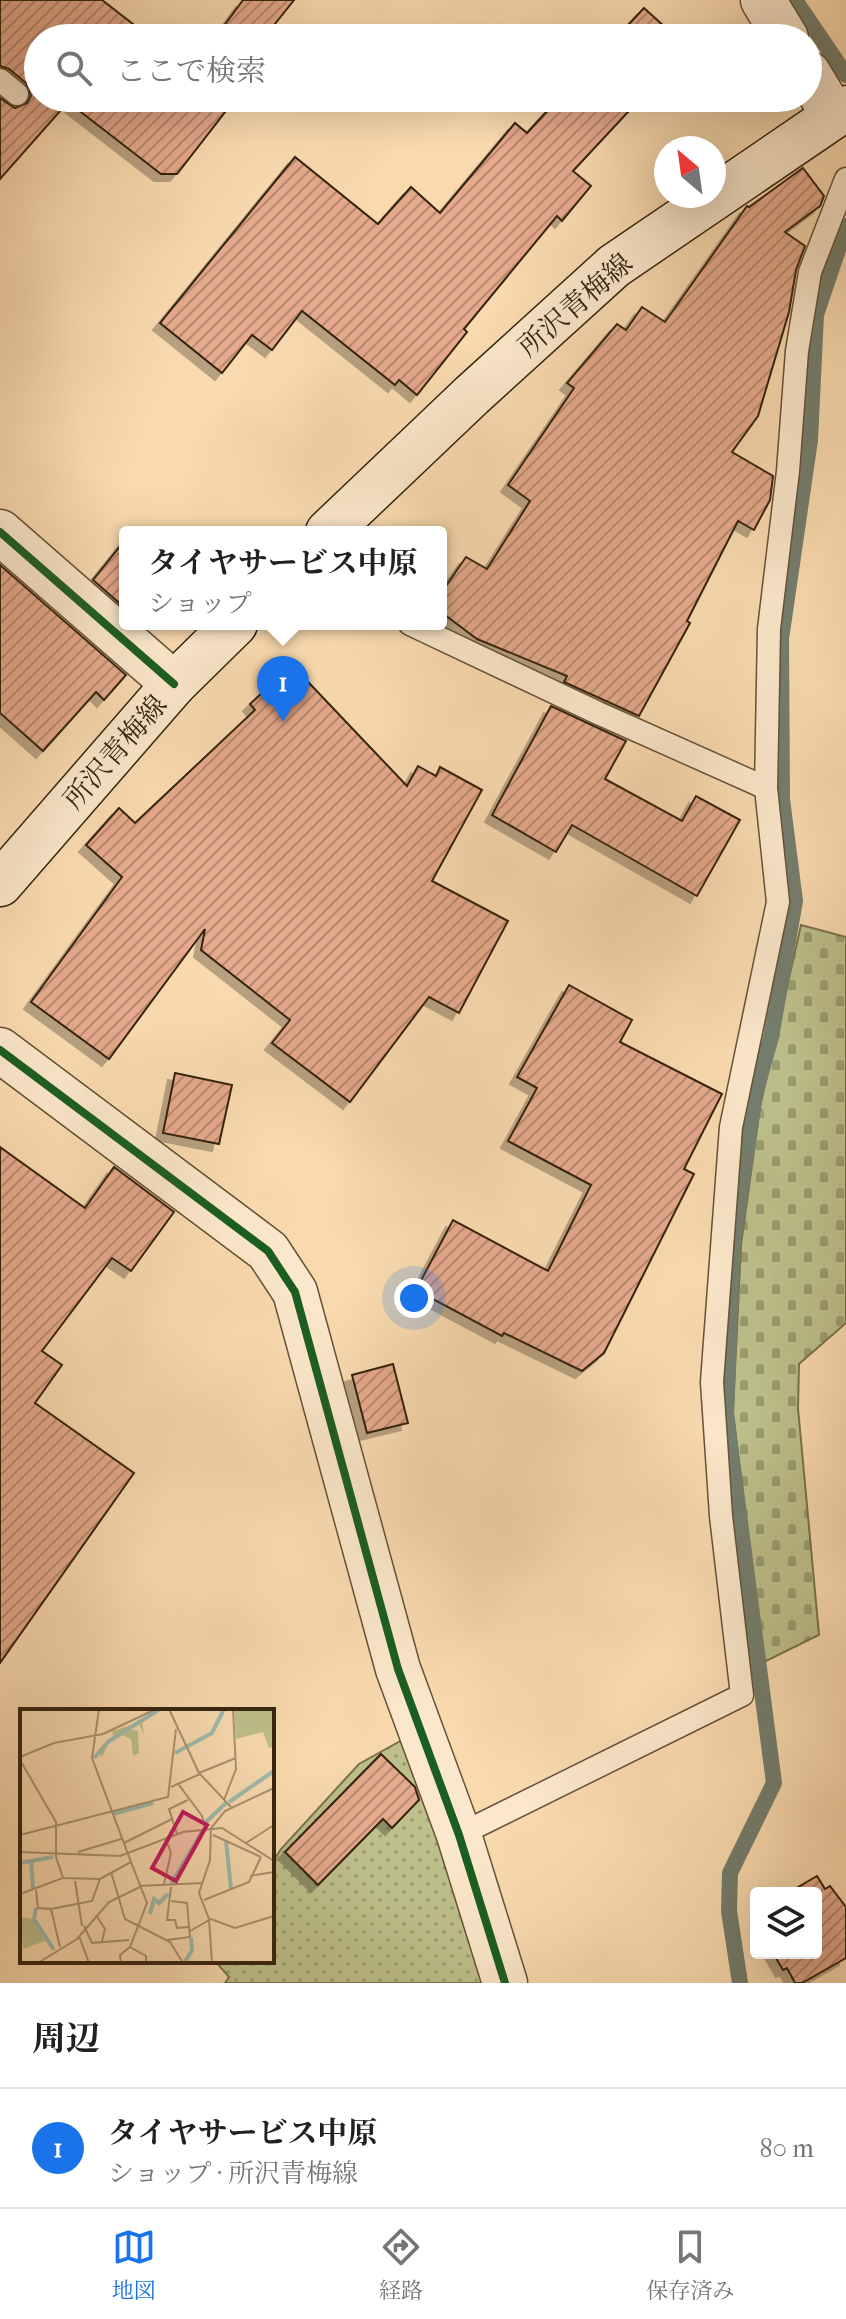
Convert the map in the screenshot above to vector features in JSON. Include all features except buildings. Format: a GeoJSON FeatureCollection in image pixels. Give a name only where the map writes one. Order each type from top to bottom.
{"type":"FeatureCollection","features":[{"type":"Feature","properties":{"kind":"street"},"geometry":{"type":"LineString","coordinates":[[763,0],[778,24]]}},
{"type":"Feature","properties":{"kind":"street"},"geometry":{"type":"LineString","coordinates":[[822,91],[843,117]]}},
{"type":"Feature","properties":{"kind":"street","name":"所沢青梅線"},"geometry":{"type":"LineString","coordinates":[[334,526],[614,266],[843,117]]}},
{"type":"Feature","properties":{"kind":"street"},"geometry":{"type":"LineString","coordinates":[[0,532],[174,684]]}},
{"type":"Feature","properties":{"kind":"street","name":"所沢青梅線"},"geometry":{"type":"LineString","coordinates":[[0,884],[174,684],[229,630]]}},
{"type":"Feature","properties":{"kind":"street"},"geometry":{"type":"LineString","coordinates":[[0,1050],[268,1251],[295,1292],[398,1669],[459,1835],[505,1983]]}},
{"type":"Feature","properties":{"kind":"lane"},"geometry":{"type":"LineString","coordinates":[[459,1835],[742,1695],[721,1516],[712,1382],[731,1127],[778,902],[766,788],[769,629],[788,471],[797,351],[810,272],[846,179]]}},
{"type":"Feature","properties":{"kind":"lane"},"geometry":{"type":"LineString","coordinates":[[423,630],[766,788]]}},
{"type":"Feature","properties":{"kind":"green space"},"geometry":{"type":"Polygon","coordinates":[[[801,925],[846,937],[846,1323],[799,1364],[798,1408],[819,1635],[764,1662],[733,1412],[741,1245],[760,1107],[801,925]]]}},
{"type":"Feature","properties":{"kind":"green space"},"geometry":{"type":"Polygon","coordinates":[[[413,1734],[492,1983],[225,1983],[229,1977],[217,1963],[274,1963],[274,1860],[359,1764],[413,1734]]]}},
{"type":"Feature","properties":{"kind":"waterway"},"geometry":{"type":"LineString","coordinates":[[795,0],[811,24]]}},
{"type":"Feature","properties":{"kind":"waterway"},"geometry":{"type":"LineString","coordinates":[[822,40],[846,75]]}},
{"type":"Feature","properties":{"kind":"waterway"},"geometry":{"type":"LineString","coordinates":[[740,1983],[729,1911],[730,1873],[774,1783],[726,1415],[732,1249],[755,1094],[771,1037],[795,901],[782,799],[781,639],[810,440],[816,315],[846,226]]}},
{"type":"Feature","properties":{"kind":"cycle path"},"geometry":{"type":"LineString","coordinates":[[0,532],[174,684]]}},
{"type":"Feature","properties":{"kind":"cycle path"},"geometry":{"type":"LineString","coordinates":[[0,1050],[268,1251],[295,1292],[398,1669],[459,1835],[505,1983]]}},
{"type":"Feature","properties":{"kind":"place","name":"タイヤサービス中原"},"geometry":{"type":"Point","coordinates":[283,722]}}]}
